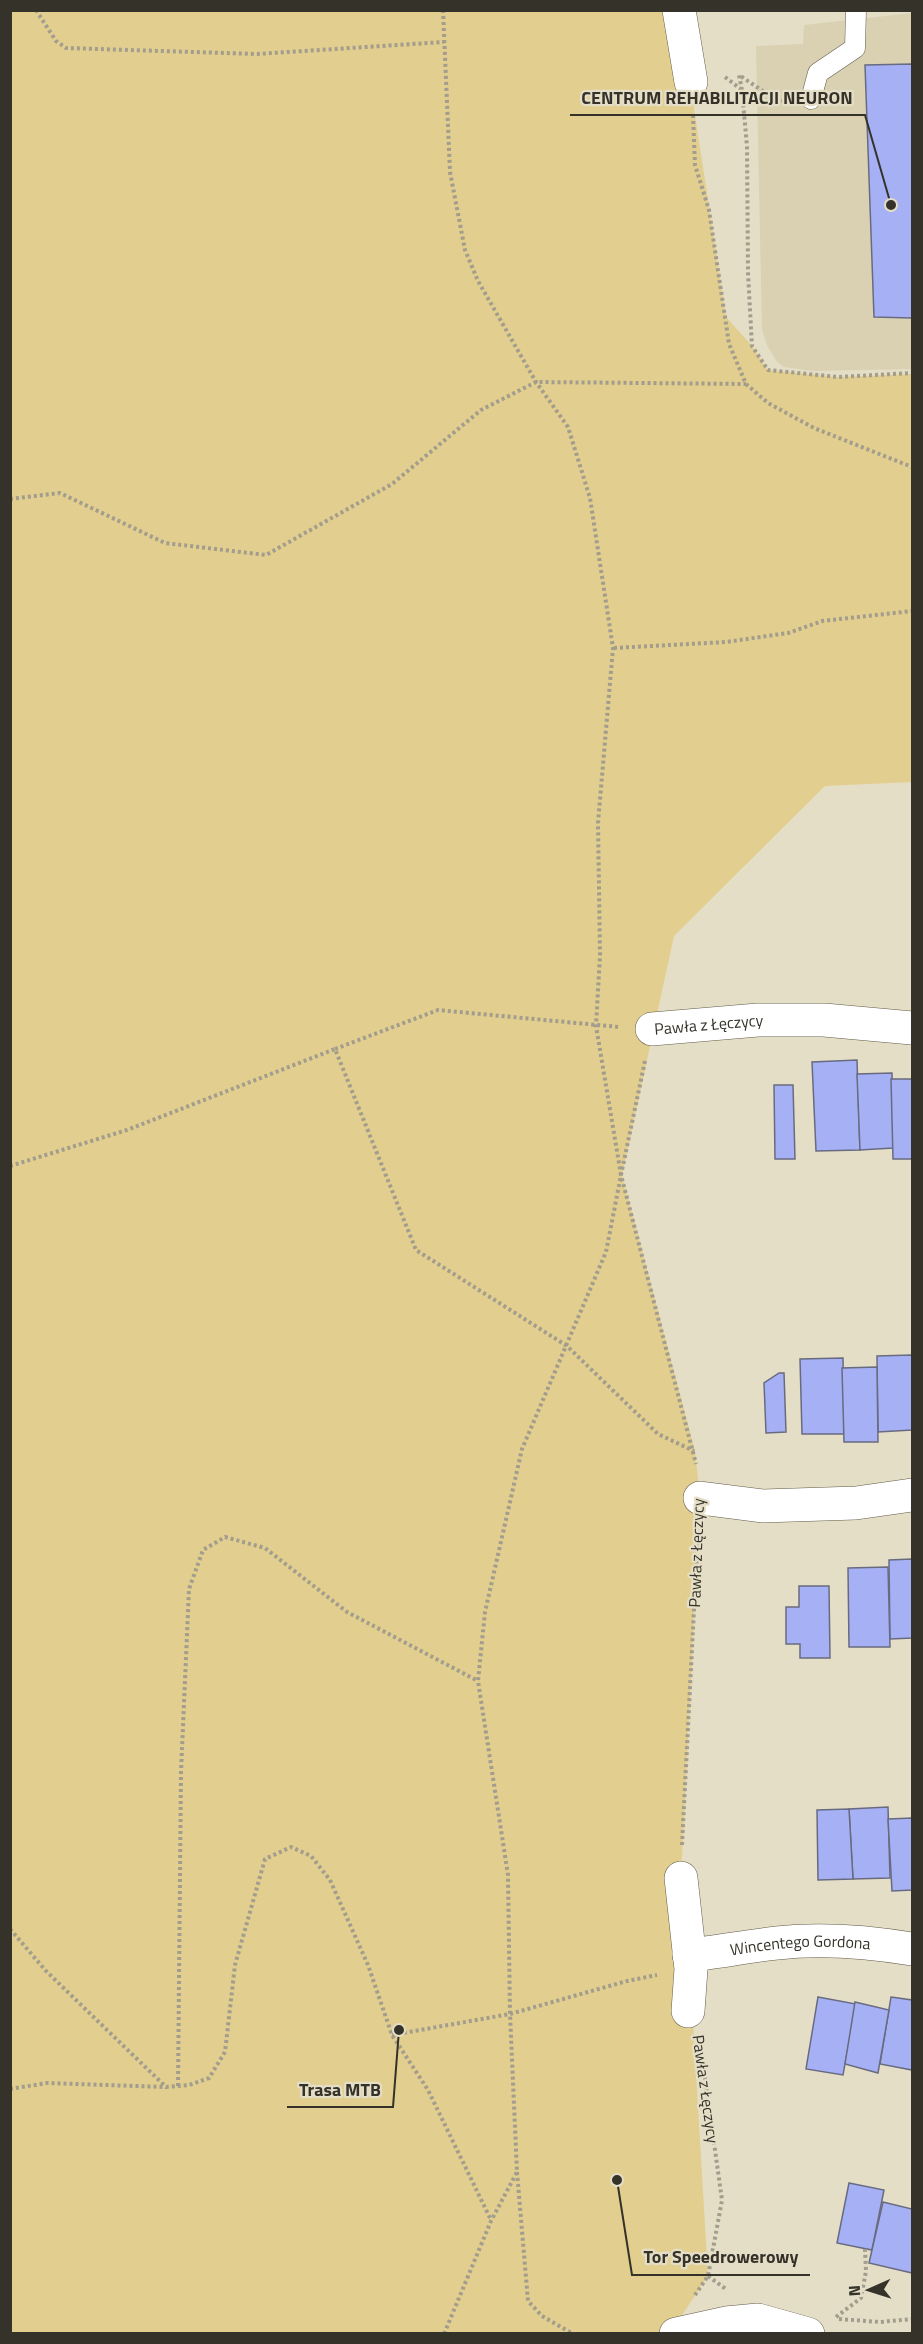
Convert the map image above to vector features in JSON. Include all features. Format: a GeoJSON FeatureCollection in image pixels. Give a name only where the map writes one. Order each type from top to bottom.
{"type":"FeatureCollection","features":[{"type":"Feature","properties":{"kind":"street"},"geometry":{"type":"LineString","coordinates":[[679,10],[692,82]]}},
{"type":"Feature","properties":{"kind":"street","name":"Pawła z Łęczycy"},"geometry":{"type":"LineString","coordinates":[[652,1029],[780,1020],[824,1020],[912,1028]]}},
{"type":"Feature","properties":{"kind":"street"},"geometry":{"type":"LineString","coordinates":[[700,1498],[762,1506],[856,1503],[912,1495]]}},
{"type":"Feature","properties":{"kind":"street"},"geometry":{"type":"LineString","coordinates":[[681,1878],[690,1962],[688,2011]]}},
{"type":"Feature","properties":{"kind":"street","name":"Wincentego Gordona"},"geometry":{"type":"LineString","coordinates":[[690,1962],[779,1943],[882,1944],[912,1949]]}},
{"type":"Feature","properties":{"kind":"street"},"geometry":{"type":"LineString","coordinates":[[682,2319],[724,2328],[758,2320],[820,2326]]}},
{"type":"Feature","properties":{"kind":"lane"},"geometry":{"type":"LineString","coordinates":[[812,99],[818,73],[855,48],[856,10]]}},
{"type":"Feature","properties":{"kind":"path"},"geometry":{"type":"LineString","coordinates":[[36,10],[56,41],[66,48],[257,54],[444,42]]}},
{"type":"Feature","properties":{"kind":"path"},"geometry":{"type":"LineString","coordinates":[[443,10],[450,172],[465,250],[478,281],[536,382],[568,427],[590,498],[613,648],[598,823],[600,955],[597,1026],[621,1175],[606,1252],[522,1449],[484,1612],[478,1681],[508,1875],[510,2014],[517,2172],[528,2301],[542,2316],[573,2334]]}},
{"type":"Feature","properties":{"kind":"path"},"geometry":{"type":"LineString","coordinates":[[742,90],[722,75],[692,82],[695,165],[709,210],[729,344],[746,384],[768,404],[814,428],[912,467]]}},
{"type":"Feature","properties":{"kind":"path"},"geometry":{"type":"LineString","coordinates":[[812,99],[779,102],[739,75],[747,147],[752,346],[768,370],[838,377],[912,373]]}},
{"type":"Feature","properties":{"kind":"path"},"geometry":{"type":"LineString","coordinates":[[10,499],[60,493],[165,543],[266,555],[392,484],[481,410],[536,382],[746,384]]}},
{"type":"Feature","properties":{"kind":"path"},"geometry":{"type":"LineString","coordinates":[[613,648],[726,642],[788,633],[822,621],[912,611]]}},
{"type":"Feature","properties":{"kind":"path"},"geometry":{"type":"LineString","coordinates":[[10,1166],[127,1130],[438,1010],[597,1026],[652,1029]]}},
{"type":"Feature","properties":{"kind":"path","name":"Pawła z Łęczycy"},"geometry":{"type":"LineString","coordinates":[[652,1029],[621,1175],[695,1451],[700,1498],[681,1878]]}},
{"type":"Feature","properties":{"kind":"path"},"geometry":{"type":"LineString","coordinates":[[335,1049],[416,1250],[567,1346],[658,1434],[695,1451]]}},
{"type":"Feature","properties":{"kind":"path"},"geometry":{"type":"LineString","coordinates":[[178,2086],[181,1772],[189,1588],[203,1550],[225,1537],[265,1548],[347,1612],[478,1681]]}},
{"type":"Feature","properties":{"kind":"path"},"geometry":{"type":"LineString","coordinates":[[10,2089],[47,2083],[166,2087],[209,2078],[225,2052],[236,1965],[266,1859],[291,1847],[310,1856],[330,1881],[368,1965],[392,2035],[428,2090],[491,2221]]}},
{"type":"Feature","properties":{"kind":"path"},"geometry":{"type":"LineString","coordinates":[[10,1929],[46,1971],[166,2087]]}},
{"type":"Feature","properties":{"kind":"path"},"geometry":{"type":"LineString","coordinates":[[392,2035],[510,2014],[690,1962]]}},
{"type":"Feature","properties":{"kind":"path","name":"Pawła z Łęczycy"},"geometry":{"type":"LineString","coordinates":[[682,2319],[708,2276],[722,2200],[698,2030],[688,2011]]}},
{"type":"Feature","properties":{"kind":"path"},"geometry":{"type":"LineString","coordinates":[[444,2334],[491,2221],[517,2172]]}},
{"type":"Feature","properties":{"kind":"path"},"geometry":{"type":"LineString","coordinates":[[820,2326],[861,2298],[866,2271],[865,2248]]}},
{"type":"Feature","properties":{"kind":"shaded area"},"geometry":{"type":"Polygon","coordinates":[[[10,11],[679,11],[726,317],[752,346],[768,370],[838,377],[912,374],[912,782],[825,786],[674,936],[622,1175],[695,1451],[700,1498],[681,1878],[689,1955],[708,2276],[670,2333],[11,2333],[10,11]]]}},
{"type":"Feature","properties":{"kind":"shaded area"},"geometry":{"type":"Polygon","coordinates":[[[912,13],[912,369],[812,371],[784,367],[777,362],[767,345],[762,329],[756,46],[803,44],[804,25],[912,13]]]}},
{"type":"Feature","properties":{"kind":"building"},"geometry":{"type":"Polygon","coordinates":[[[912,64],[912,318],[874,317],[865,65],[912,64]]]}},
{"type":"Feature","properties":{"kind":"building"},"geometry":{"type":"Polygon","coordinates":[[[857,1060],[860,1150],[816,1151],[812,1062],[857,1060]]]}},
{"type":"Feature","properties":{"kind":"building"},"geometry":{"type":"Polygon","coordinates":[[[892,1073],[893,1148],[860,1150],[857,1074],[892,1073]]]}},
{"type":"Feature","properties":{"kind":"building"},"geometry":{"type":"Polygon","coordinates":[[[891,1079],[912,1079],[912,1159],[893,1159],[891,1079]]]}},
{"type":"Feature","properties":{"kind":"building"},"geometry":{"type":"Polygon","coordinates":[[[774,1085],[793,1085],[795,1159],[775,1159],[774,1085]]]}},
{"type":"Feature","properties":{"kind":"building"},"geometry":{"type":"Polygon","coordinates":[[[912,1355],[912,1430],[878,1432],[877,1356],[912,1355]]]}},
{"type":"Feature","properties":{"kind":"building"},"geometry":{"type":"Polygon","coordinates":[[[843,1358],[844,1434],[802,1434],[800,1359],[843,1358]]]}},
{"type":"Feature","properties":{"kind":"building"},"geometry":{"type":"Polygon","coordinates":[[[877,1367],[878,1442],[844,1442],[842,1368],[877,1367]]]}},
{"type":"Feature","properties":{"kind":"building"},"geometry":{"type":"Polygon","coordinates":[[[779,1373],[784,1373],[786,1432],[766,1433],[764,1383],[779,1373]]]}},
{"type":"Feature","properties":{"kind":"building"},"geometry":{"type":"Polygon","coordinates":[[[912,1559],[912,1638],[890,1639],[889,1560],[912,1559]]]}},
{"type":"Feature","properties":{"kind":"building"},"geometry":{"type":"Polygon","coordinates":[[[888,1567],[890,1647],[849,1647],[848,1568],[888,1567]]]}},
{"type":"Feature","properties":{"kind":"building"},"geometry":{"type":"Polygon","coordinates":[[[799,1586],[829,1586],[830,1658],[800,1658],[800,1644],[786,1644],[786,1607],[799,1607],[799,1586]]]}},
{"type":"Feature","properties":{"kind":"building"},"geometry":{"type":"Polygon","coordinates":[[[888,1807],[890,1878],[853,1879],[849,1809],[888,1807]]]}},
{"type":"Feature","properties":{"kind":"building"},"geometry":{"type":"Polygon","coordinates":[[[849,1809],[853,1879],[818,1880],[817,1810],[849,1809]]]}},
{"type":"Feature","properties":{"kind":"building"},"geometry":{"type":"Polygon","coordinates":[[[912,1818],[912,1890],[892,1891],[888,1819],[912,1818]]]}},
{"type":"Feature","properties":{"kind":"building"},"geometry":{"type":"Polygon","coordinates":[[[818,1997],[856,2004],[843,2075],[806,2069],[818,1997]]]}},
{"type":"Feature","properties":{"kind":"building"},"geometry":{"type":"Polygon","coordinates":[[[891,1997],[912,2000],[912,2070],[880,2064],[891,1997]]]}},
{"type":"Feature","properties":{"kind":"building"},"geometry":{"type":"Polygon","coordinates":[[[855,2002],[889,2010],[878,2073],[845,2064],[855,2002]]]}},
{"type":"Feature","properties":{"kind":"building"},"geometry":{"type":"Polygon","coordinates":[[[849,2183],[884,2190],[872,2250],[837,2243],[849,2183]]]}},
{"type":"Feature","properties":{"kind":"building"},"geometry":{"type":"Polygon","coordinates":[[[883,2202],[912,2209],[912,2273],[869,2263],[883,2202]]]}},
{"type":"Feature","properties":{"kind":"place","name":"CENTRUM REHABILITACJI NEURON"},"geometry":{"type":"Point","coordinates":[891,205]}},
{"type":"Feature","properties":{"kind":"place","name":"Trasa MTB"},"geometry":{"type":"Point","coordinates":[399,2030]}},
{"type":"Feature","properties":{"kind":"place","name":"Tor Speedrowerowy"},"geometry":{"type":"Point","coordinates":[617,2180]}}]}
